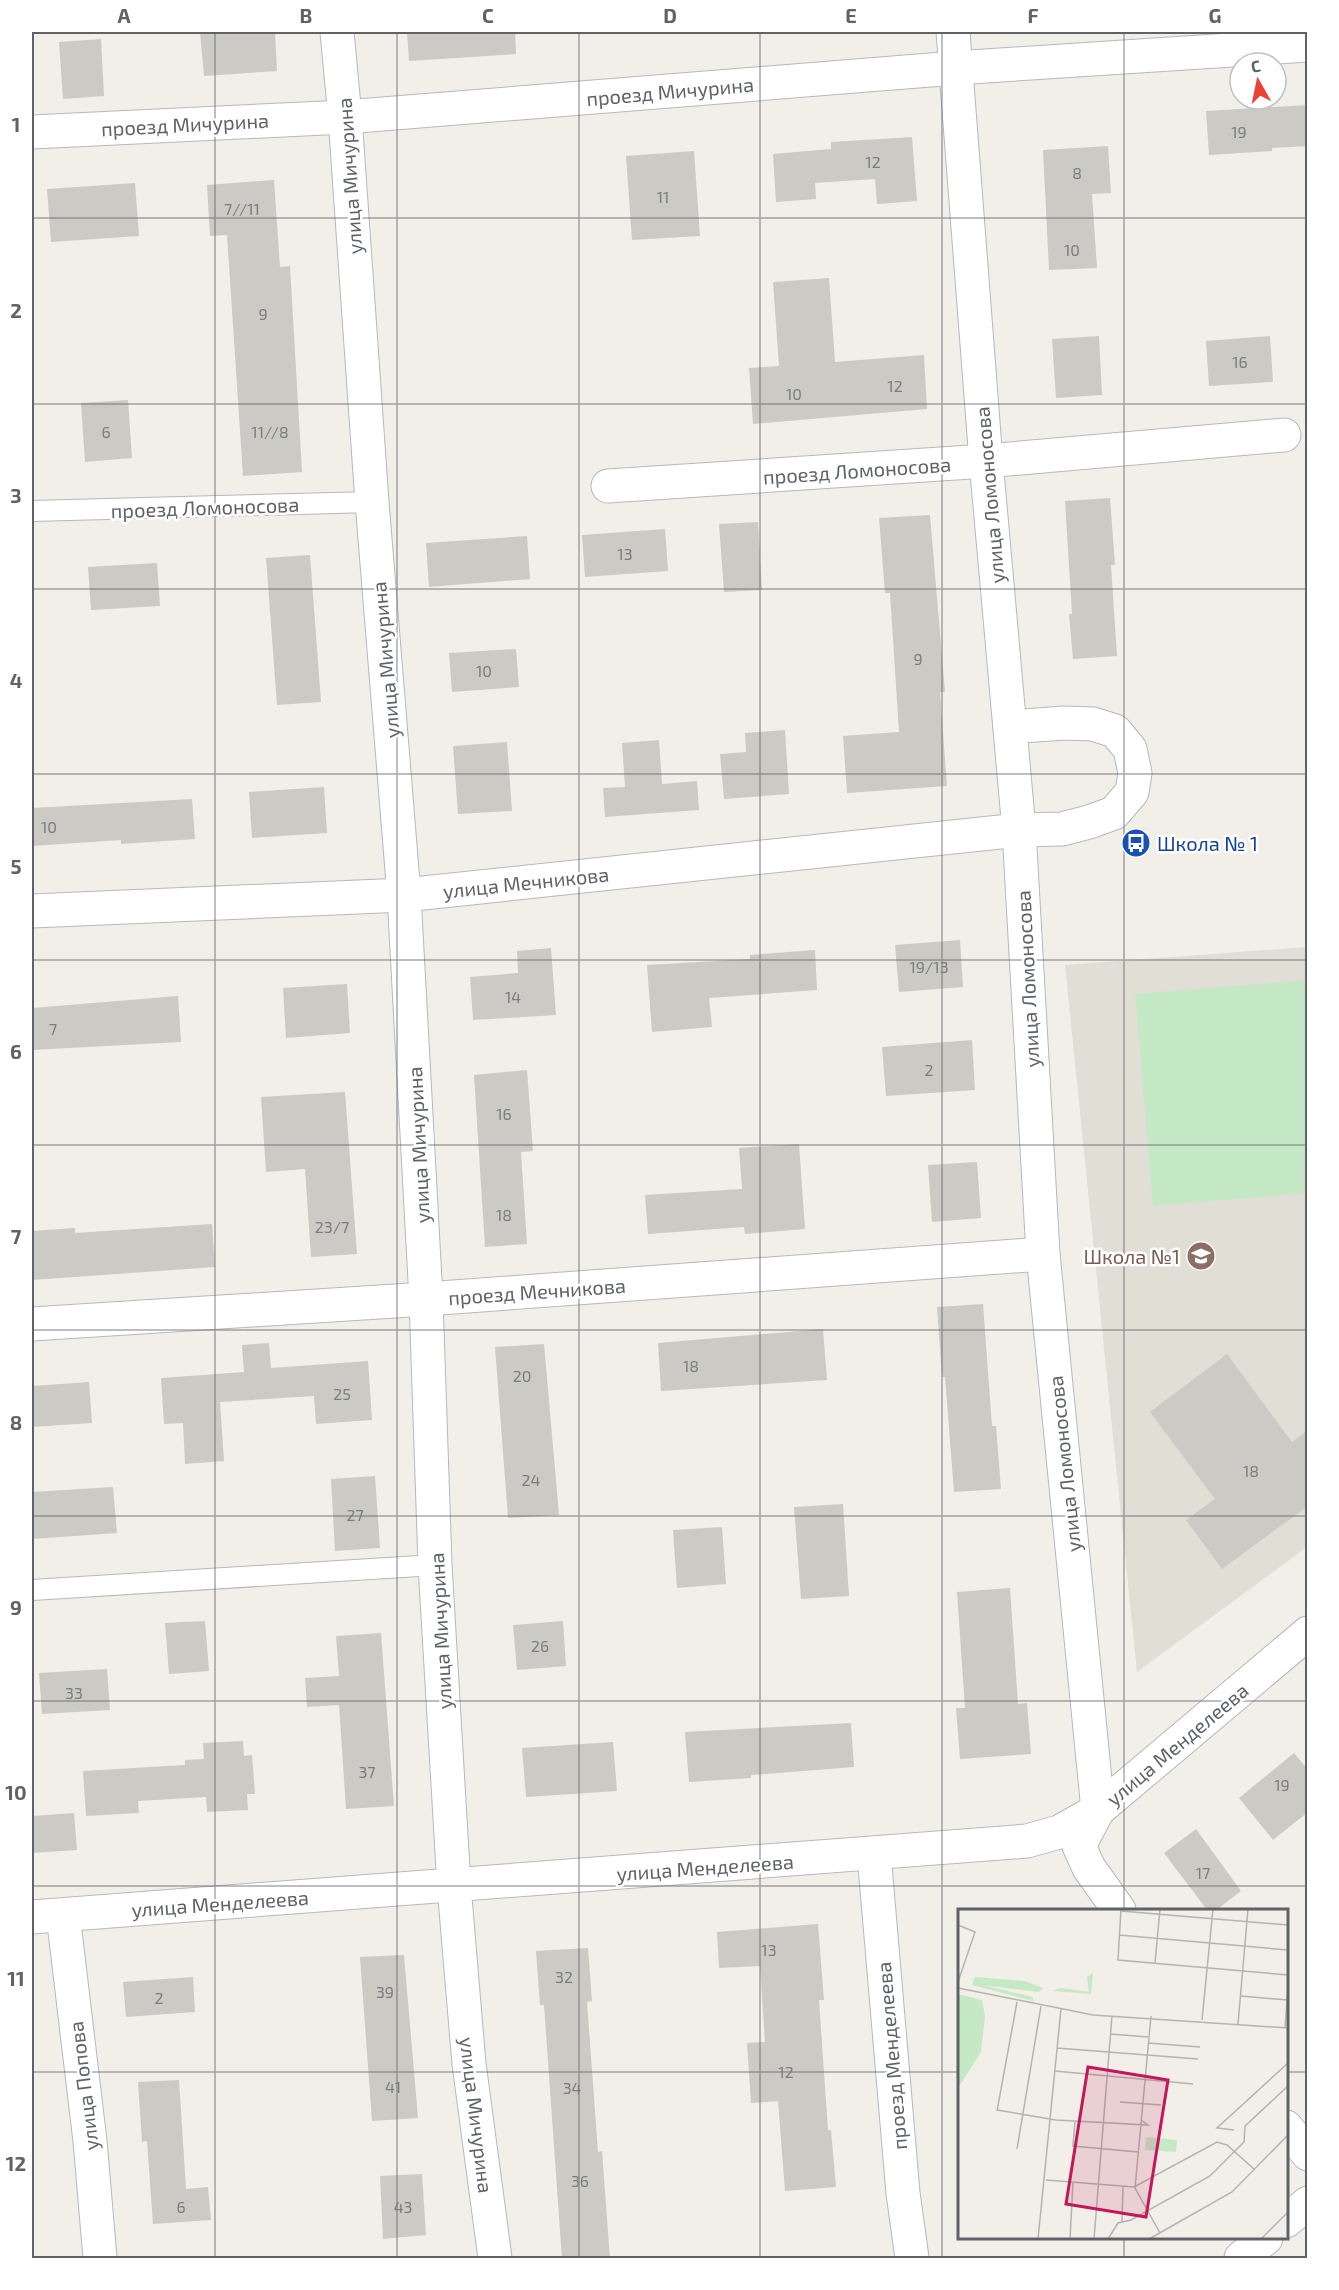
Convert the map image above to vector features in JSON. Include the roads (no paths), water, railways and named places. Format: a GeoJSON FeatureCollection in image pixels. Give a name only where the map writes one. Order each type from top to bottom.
{"type":"FeatureCollection","features":[{"type":"Feature","properties":{"kind":"street","name":"улица Мичурина"},"geometry":{"type":"LineString","coordinates":[[337,32],[404,895],[426,1299],[435,1565],[454,1886],[469,2064],[495,2259]]}},
{"type":"Feature","properties":{"kind":"street","name":"улица Ломоносова"},"geometry":{"type":"LineString","coordinates":[[953,32],[986,461],[1019,830],[1043,1254],[1098,1810]]}},
{"type":"Feature","properties":{"kind":"street","name":"проезд Мичурина"},"geometry":{"type":"LineString","coordinates":[[32,132],[345,117],[955,68],[1308,45]]}},
{"type":"Feature","properties":{"kind":"street","name":"проезд Ломоносова"},"geometry":{"type":"LineString","coordinates":[[608,486],[986,461],[1284,435]]}},
{"type":"Feature","properties":{"kind":"street"},"geometry":{"type":"LineString","coordinates":[[1011,727],[1064,723],[1093,724],[1114,731],[1130,749],[1135,773],[1132,792],[1114,813],[1062,829],[1019,830]]}},
{"type":"Feature","properties":{"kind":"street","name":"улица Мечникова"},"geometry":{"type":"LineString","coordinates":[[32,911],[404,895],[1019,830]]}},
{"type":"Feature","properties":{"kind":"street","name":"проезд Мечникова"},"geometry":{"type":"LineString","coordinates":[[32,1324],[426,1299],[1043,1254]]}},
{"type":"Feature","properties":{"kind":"street","name":"улица Менделеева"},"geometry":{"type":"LineString","coordinates":[[47,1916],[1027,1842],[1059,1832],[1098,1810],[1308,1633]]}},
{"type":"Feature","properties":{"kind":"street"},"geometry":{"type":"LineString","coordinates":[[1098,1810],[1079,1846],[1089,1868],[1118,1909]]}},
{"type":"Feature","properties":{"kind":"street","name":"проезд Менделеева"},"geometry":{"type":"LineString","coordinates":[[874,1854],[903,2193],[912,2259]]}},
{"type":"Feature","properties":{"kind":"street","name":"улица Попова"},"geometry":{"type":"LineString","coordinates":[[47,1916],[90,2141],[100,2259]]}},
{"type":"Feature","properties":{"kind":"street"},"geometry":{"type":"LineString","coordinates":[[1288,2128],[1308,2154]]}},
{"type":"Feature","properties":{"kind":"street"},"geometry":{"type":"LineString","coordinates":[[1288,2220],[1308,2203]]}},
{"type":"Feature","properties":{"kind":"street"},"geometry":{"type":"LineString","coordinates":[[1241,2259],[1265,2239]]}},
{"type":"Feature","properties":{"kind":"lane","name":"проезд Ломоносова"},"geometry":{"type":"LineString","coordinates":[[34,513],[372,502]]}},
{"type":"Feature","properties":{"kind":"lane"},"geometry":{"type":"LineString","coordinates":[[32,1590],[435,1565]]}},
{"type":"Feature","properties":{"kind":"place","name":"Школа № 1"},"geometry":{"type":"Point","coordinates":[1136,843]}},
{"type":"Feature","properties":{"kind":"place","name":"Школа №1"},"geometry":{"type":"Point","coordinates":[1201,1256]}}]}
